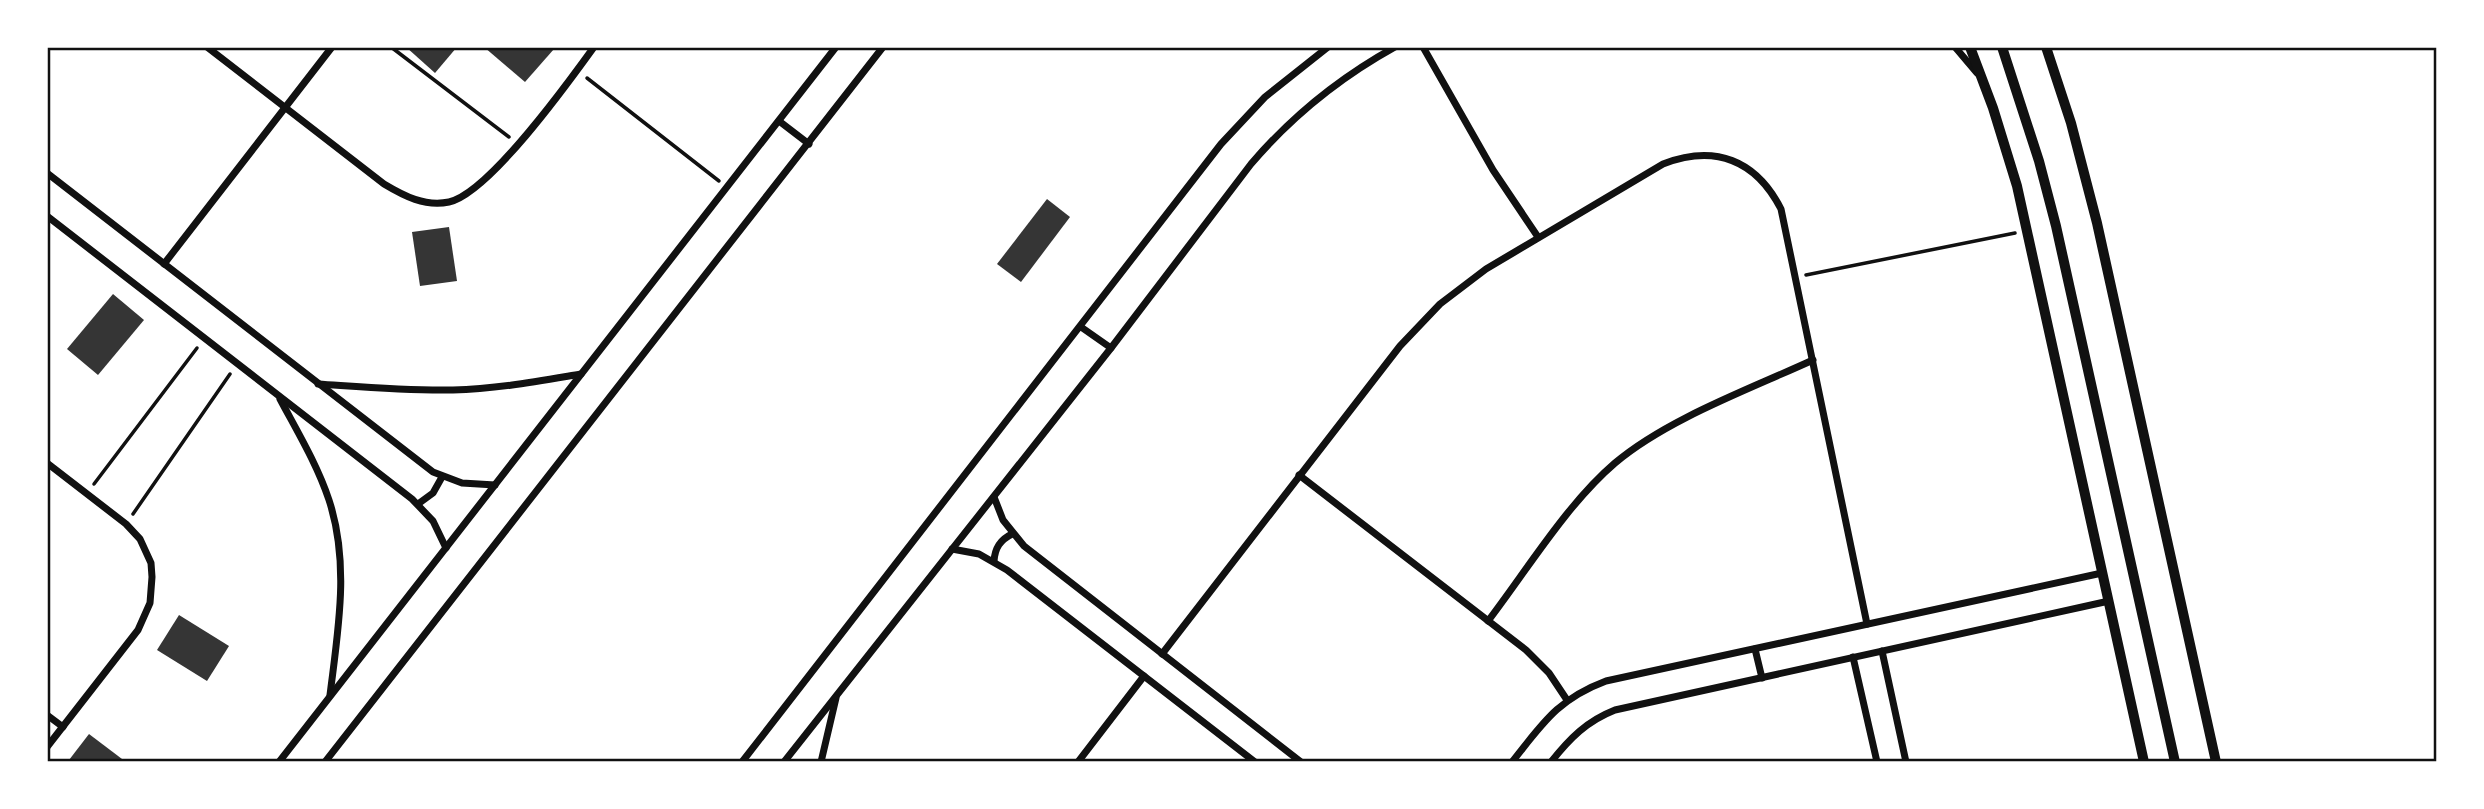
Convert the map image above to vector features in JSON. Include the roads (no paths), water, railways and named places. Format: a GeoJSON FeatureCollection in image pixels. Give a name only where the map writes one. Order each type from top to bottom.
{"type":"FeatureCollection","features":[{"type":"Feature","properties":{"kind":"main road"},"geometry":{"type":"LineString","coordinates":[[2002,47],[2039,161],[2056,226],[2175,762]]}},
{"type":"Feature","properties":{"kind":"main road"},"geometry":{"type":"LineString","coordinates":[[2046,47],[2071,123],[2097,223],[2216,762]]}},
{"type":"Feature","properties":{"kind":"street"},"geometry":{"type":"LineString","coordinates":[[207,47],[384,184],[403,195],[432,204],[451,202],[468,195],[518,144],[594,47]]}},
{"type":"Feature","properties":{"kind":"street"},"geometry":{"type":"LineString","coordinates":[[164,264],[332,47]]}},
{"type":"Feature","properties":{"kind":"street"},"geometry":{"type":"LineString","coordinates":[[279,762],[836,47]]}},
{"type":"Feature","properties":{"kind":"street"},"geometry":{"type":"LineString","coordinates":[[326,762],[883,47]]}},
{"type":"Feature","properties":{"kind":"street"},"geometry":{"type":"LineString","coordinates":[[742,762],[1242,120],[1289,76],[1328,47]]}},
{"type":"Feature","properties":{"kind":"street"},"geometry":{"type":"LineString","coordinates":[[784,762],[1270,142],[1313,101],[1395,47]]}},
{"type":"Feature","properties":{"kind":"street"},"geometry":{"type":"LineString","coordinates":[[1423,47],[1493,170],[1538,237]]}},
{"type":"Feature","properties":{"kind":"street"},"geometry":{"type":"LineString","coordinates":[[1955,47],[1983,80]]}},
{"type":"Feature","properties":{"kind":"street"},"geometry":{"type":"LineString","coordinates":[[1970,47],[2017,186],[2144,762]]}},
{"type":"Feature","properties":{"kind":"street"},"geometry":{"type":"LineString","coordinates":[[779,121],[809,144]]}},
{"type":"Feature","properties":{"kind":"street"},"geometry":{"type":"LineString","coordinates":[[1162,654],[1419,324],[1462,285],[1538,237],[1663,164],[1689,156],[1729,159],[1755,173],[1774,196],[1785,223],[1867,624]]}},
{"type":"Feature","properties":{"kind":"street"},"geometry":{"type":"LineString","coordinates":[[47,173],[433,472],[471,485],[495,485]]}},
{"type":"Feature","properties":{"kind":"street"},"geometry":{"type":"LineString","coordinates":[[47,216],[418,504],[433,521],[446,548]]}},
{"type":"Feature","properties":{"kind":"street"},"geometry":{"type":"LineString","coordinates":[[1081,327],[1111,348]]}},
{"type":"Feature","properties":{"kind":"street"},"geometry":{"type":"LineString","coordinates":[[1488,621],[1583,495],[1615,463],[1671,426],[1813,360]]}},
{"type":"Feature","properties":{"kind":"street"},"geometry":{"type":"LineString","coordinates":[[318,383],[455,390],[496,387],[582,374]]}},
{"type":"Feature","properties":{"kind":"street"},"geometry":{"type":"LineString","coordinates":[[278,395],[321,478],[340,548],[342,596],[330,696]]}},
{"type":"Feature","properties":{"kind":"street"},"geometry":{"type":"LineString","coordinates":[[47,463],[126,524],[140,538],[150,563],[152,590],[150,603],[138,630],[47,747]]}},
{"type":"Feature","properties":{"kind":"street"},"geometry":{"type":"LineString","coordinates":[[1299,475],[1538,661],[1567,701]]}},
{"type":"Feature","properties":{"kind":"street"},"geometry":{"type":"LineString","coordinates":[[418,504],[433,494],[442,477]]}},
{"type":"Feature","properties":{"kind":"street"},"geometry":{"type":"LineString","coordinates":[[994,496],[1003,520],[1024,547],[1301,762]]}},
{"type":"Feature","properties":{"kind":"street"},"geometry":{"type":"LineString","coordinates":[[994,561],[1000,542],[1012,534]]}},
{"type":"Feature","properties":{"kind":"street"},"geometry":{"type":"LineString","coordinates":[[952,549],[979,554],[994,561],[1255,762]]}},
{"type":"Feature","properties":{"kind":"street"},"geometry":{"type":"LineString","coordinates":[[1512,762],[1543,722],[1567,701],[1606,681],[2102,573]]}},
{"type":"Feature","properties":{"kind":"street"},"geometry":{"type":"LineString","coordinates":[[1551,762],[1577,732],[1601,715],[2109,601]]}},
{"type":"Feature","properties":{"kind":"street"},"geometry":{"type":"LineString","coordinates":[[1755,649],[1762,678]]}},
{"type":"Feature","properties":{"kind":"street"},"geometry":{"type":"LineString","coordinates":[[1882,651],[1906,762]]}},
{"type":"Feature","properties":{"kind":"street"},"geometry":{"type":"LineString","coordinates":[[1853,657],[1877,762]]}},
{"type":"Feature","properties":{"kind":"street"},"geometry":{"type":"LineString","coordinates":[[1077,762],[1144,676]]}},
{"type":"Feature","properties":{"kind":"street"},"geometry":{"type":"LineString","coordinates":[[821,762],[837,695]]}},
{"type":"Feature","properties":{"kind":"street"},"geometry":{"type":"LineString","coordinates":[[47,715],[63,727]]}}]}
